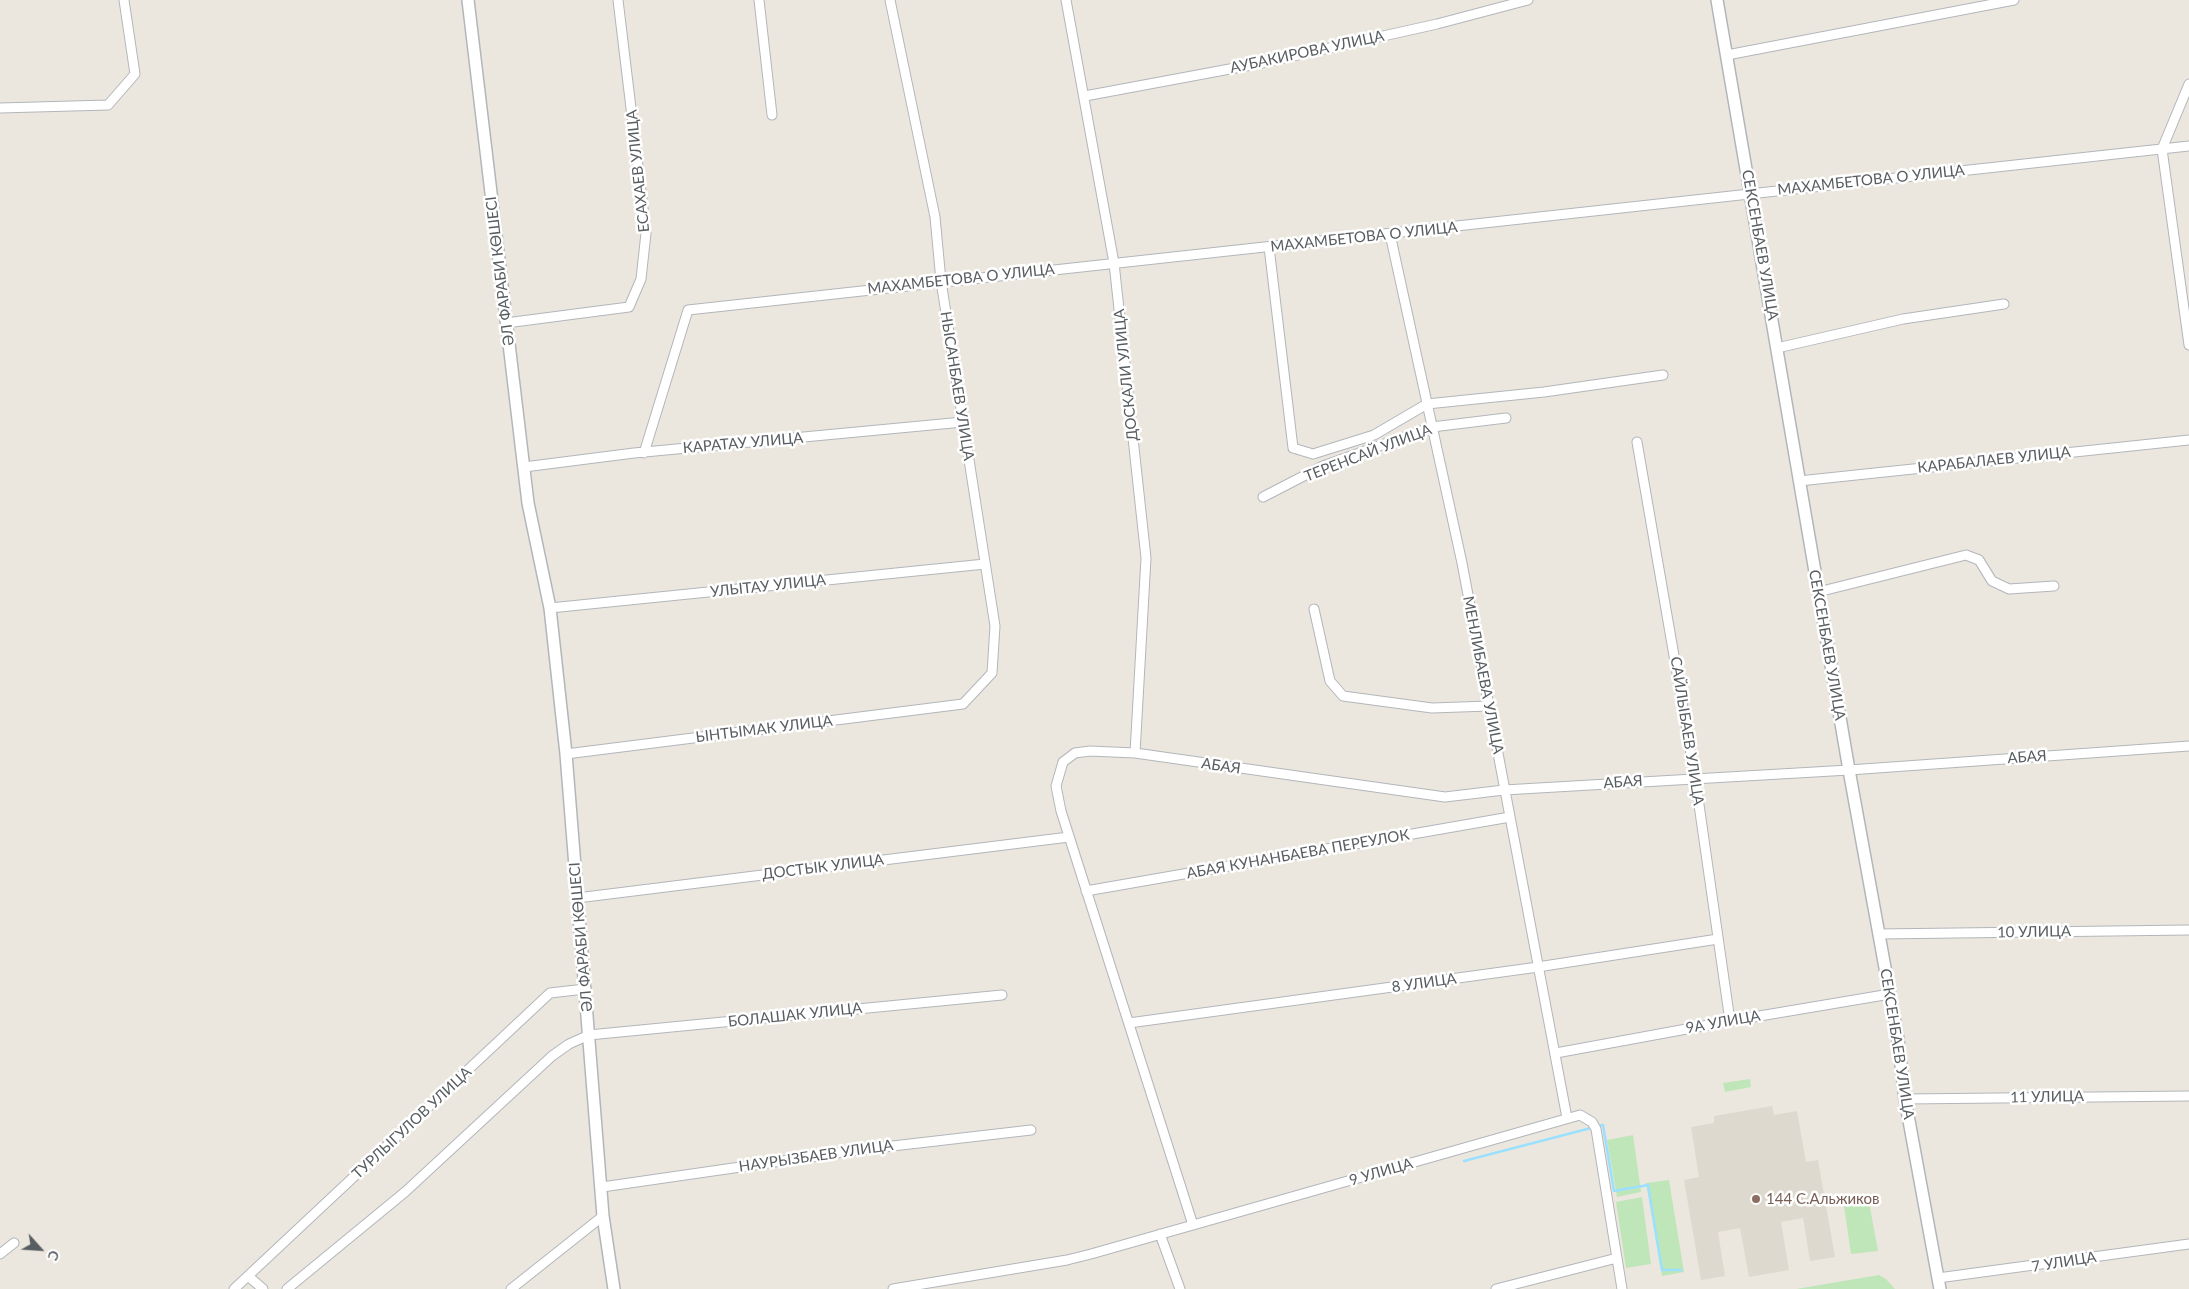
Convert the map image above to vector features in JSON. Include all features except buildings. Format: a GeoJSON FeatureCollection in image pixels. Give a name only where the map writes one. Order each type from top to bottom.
{"type":"FeatureCollection","features":[{"type":"Feature","properties":{"kind":"street"},"geometry":{"type":"LineString","coordinates":[[0,108],[108,105],[135,74],[124,0]]}},
{"type":"Feature","properties":{"kind":"street","name":"ӘЛ ФАРАБИ КӨШЕСІ"},"geometry":{"type":"LineString","coordinates":[[468,0],[528,502],[550,608],[566,754],[603,1216],[614,1289]]}},
{"type":"Feature","properties":{"kind":"street","name":"ЕСАХАЕВ УЛИЦА"},"geometry":{"type":"LineString","coordinates":[[506,323],[629,307],[641,279],[646,233],[618,0]]}},
{"type":"Feature","properties":{"kind":"street"},"geometry":{"type":"LineString","coordinates":[[759,0],[772,116]]}},
{"type":"Feature","properties":{"kind":"street","name":"НЫСАНБАЕВ УЛИЦА"},"geometry":{"type":"LineString","coordinates":[[890,0],[935,217],[941,281],[995,626],[992,673],[963,704]]}},
{"type":"Feature","properties":{"kind":"street","name":"ДОСКАЛИ УЛИЦА"},"geometry":{"type":"LineString","coordinates":[[1066,0],[1114,263],[1146,558],[1135,753]]}},
{"type":"Feature","properties":{"kind":"street","name":"АУБАКИРОВА УЛИЦА"},"geometry":{"type":"LineString","coordinates":[[1084,96],[1262,63],[1437,24],[1528,0]]}},
{"type":"Feature","properties":{"kind":"street","name":"СЕКСЕНБАЕВ УЛИЦА"},"geometry":{"type":"LineString","coordinates":[[1717,0],[1849,770],[1898,1039],[1905,1099],[1939,1284]]}},
{"type":"Feature","properties":{"kind":"street"},"geometry":{"type":"LineString","coordinates":[[1727,55],[2014,0]]}},
{"type":"Feature","properties":{"kind":"street"},"geometry":{"type":"LineString","coordinates":[[2189,84],[2162,149],[2189,345]]}},
{"type":"Feature","properties":{"kind":"street","name":"МАХАМБЕТОВА О УЛИЦА"},"geometry":{"type":"LineString","coordinates":[[644,453],[688,310],[941,281],[1390,234],[1751,192],[2189,146]]}},
{"type":"Feature","properties":{"kind":"street","name":"МЕНЛИБАЕВА УЛИЦА"},"geometry":{"type":"LineString","coordinates":[[1390,234],[1462,563],[1568,1118]]}},
{"type":"Feature","properties":{"kind":"street"},"geometry":{"type":"LineString","coordinates":[[1269,247],[1293,448],[1313,454],[1374,434],[1427,404]]}},
{"type":"Feature","properties":{"kind":"street"},"geometry":{"type":"LineString","coordinates":[[1777,348],[1904,319],[2004,304]]}},
{"type":"Feature","properties":{"kind":"street","name":"ТЕРЕНСАЙ УЛИЦА"},"geometry":{"type":"LineString","coordinates":[[1427,404],[1544,392],[1663,375]]}},
{"type":"Feature","properties":{"kind":"street","name":"ТЕРЕНСАЙ УЛИЦА"},"geometry":{"type":"LineString","coordinates":[[1263,496],[1323,466],[1432,427],[1506,418]]}},
{"type":"Feature","properties":{"kind":"street","name":"КАРАТАУ УЛИЦА"},"geometry":{"type":"LineString","coordinates":[[524,467],[644,453],[963,422]]}},
{"type":"Feature","properties":{"kind":"street","name":"КАРАБАЛАЕВ УЛИЦА"},"geometry":{"type":"LineString","coordinates":[[1799,481],[2189,440]]}},
{"type":"Feature","properties":{"kind":"street","name":"САЙЛЫБАЕВ УЛИЦА"},"geometry":{"type":"LineString","coordinates":[[1638,442],[1695,777],[1730,1021]]}},
{"type":"Feature","properties":{"kind":"street"},"geometry":{"type":"LineString","coordinates":[[1818,592],[1966,555],[1979,560],[1992,581],[2009,589],[2054,586]]}},
{"type":"Feature","properties":{"kind":"street","name":"УЛЫТАУ УЛИЦА"},"geometry":{"type":"LineString","coordinates":[[550,608],[985,564]]}},
{"type":"Feature","properties":{"kind":"street"},"geometry":{"type":"LineString","coordinates":[[1314,609],[1330,681],[1343,696],[1432,708],[1489,706]]}},
{"type":"Feature","properties":{"kind":"street","name":"ЫНТЫМАК УЛИЦА"},"geometry":{"type":"LineString","coordinates":[[566,754],[963,704]]}},
{"type":"Feature","properties":{"kind":"street","name":"АБАЯ"},"geometry":{"type":"LineString","coordinates":[[1069,837],[1056,786],[1063,762],[1075,753],[1082,752],[1135,753],[1445,797],[1504,790],[1695,777],[1849,770],[2189,746]]}},
{"type":"Feature","properties":{"kind":"street","name":"АБАЯ КУНАНБАЕВА ПЕРЕУЛОК"},"geometry":{"type":"LineString","coordinates":[[1086,891],[1510,817]]}},
{"type":"Feature","properties":{"kind":"street"},"geometry":{"type":"LineString","coordinates":[[1069,837],[1193,1225]]}},
{"type":"Feature","properties":{"kind":"street","name":"ДОСТЫК УЛИЦА"},"geometry":{"type":"LineString","coordinates":[[577,898],[1069,837]]}},
{"type":"Feature","properties":{"kind":"street","name":"10 УЛИЦА"},"geometry":{"type":"LineString","coordinates":[[1879,934],[2189,930]]}},
{"type":"Feature","properties":{"kind":"street","name":"8 УЛИЦА"},"geometry":{"type":"LineString","coordinates":[[1128,1023],[1540,966],[1718,939]]}},
{"type":"Feature","properties":{"kind":"street","name":"ТУРЛЫГУЛОВ УЛИЦА"},"geometry":{"type":"LineString","coordinates":[[234,1289],[550,993],[585,989]]}},
{"type":"Feature","properties":{"kind":"street","name":"9А УЛИЦА"},"geometry":{"type":"LineString","coordinates":[[1556,1053],[1890,994]]}},
{"type":"Feature","properties":{"kind":"street","name":"БОЛАШАК УЛИЦА"},"geometry":{"type":"LineString","coordinates":[[589,1035],[1002,995]]}},
{"type":"Feature","properties":{"kind":"street"},"geometry":{"type":"LineString","coordinates":[[287,1289],[404,1192],[552,1056],[569,1044],[589,1035]]}},
{"type":"Feature","properties":{"kind":"street","name":"11 УЛИЦА"},"geometry":{"type":"LineString","coordinates":[[1905,1099],[2189,1096]]}},
{"type":"Feature","properties":{"kind":"street"},"geometry":{"type":"LineString","coordinates":[[1568,1118],[1580,1115],[1592,1122],[1596,1129],[1622,1289]]}},
{"type":"Feature","properties":{"kind":"street","name":"9 УЛИЦА"},"geometry":{"type":"LineString","coordinates":[[892,1289],[1067,1260],[1568,1118]]}},
{"type":"Feature","properties":{"kind":"street","name":"НАУРЫЗБАЕВ УЛИЦА"},"geometry":{"type":"LineString","coordinates":[[602,1187],[858,1150],[1032,1130]]}},
{"type":"Feature","properties":{"kind":"street"},"geometry":{"type":"LineString","coordinates":[[511,1289],[603,1216]]}},
{"type":"Feature","properties":{"kind":"street"},"geometry":{"type":"LineString","coordinates":[[1160,1234],[1180,1289]]}},
{"type":"Feature","properties":{"kind":"street"},"geometry":{"type":"LineString","coordinates":[[0,1254],[14,1243]]}},
{"type":"Feature","properties":{"kind":"street","name":"7 УЛИЦА"},"geometry":{"type":"LineString","coordinates":[[1939,1284],[2189,1244]]}},
{"type":"Feature","properties":{"kind":"street"},"geometry":{"type":"LineString","coordinates":[[1496,1289],[1616,1258]]}},
{"type":"Feature","properties":{"kind":"street"},"geometry":{"type":"LineString","coordinates":[[248,1276],[263,1289]]}},
{"type":"Feature","properties":{"kind":"shaded area","name":"144 С.Альжиков"},"geometry":{"type":"Polygon","coordinates":[[[1772,1106],[1774,1115],[1797,1111],[1806,1162],[1818,1160],[1835,1257],[1810,1261],[1803,1218],[1781,1222],[1789,1270],[1749,1277],[1740,1228],[1718,1232],[1725,1276],[1701,1280],[1684,1180],[1699,1177],[1691,1127],[1714,1123],[1714,1116],[1772,1106]]]}},
{"type":"Feature","properties":{"kind":"green space"},"geometry":{"type":"Polygon","coordinates":[[[1750,1079],[1751,1087],[1725,1092],[1723,1083],[1750,1079]]]}},
{"type":"Feature","properties":{"kind":"green space"},"geometry":{"type":"Polygon","coordinates":[[[1633,1135],[1641,1192],[1617,1197],[1607,1140],[1633,1135]]]}},
{"type":"Feature","properties":{"kind":"green space"},"geometry":{"type":"Polygon","coordinates":[[[1669,1180],[1684,1272],[1662,1276],[1646,1183],[1669,1180]]]}},
{"type":"Feature","properties":{"kind":"green space"},"geometry":{"type":"Polygon","coordinates":[[[1642,1197],[1651,1264],[1626,1268],[1616,1202],[1642,1197]]]}},
{"type":"Feature","properties":{"kind":"green space"},"geometry":{"type":"Polygon","coordinates":[[[1869,1202],[1878,1251],[1851,1254],[1844,1206],[1869,1202]]]}},
{"type":"Feature","properties":{"kind":"green space"},"geometry":{"type":"Polygon","coordinates":[[[1879,1275],[1886,1279],[1895,1289],[1796,1289],[1879,1275]]]}},
{"type":"Feature","properties":{"kind":"waterway"},"geometry":{"type":"LineString","coordinates":[[1597,1126],[1603,1125],[1614,1191],[1648,1185],[1662,1270],[1681,1270]]}},
{"type":"Feature","properties":{"kind":"waterway"},"geometry":{"type":"LineString","coordinates":[[1464,1161],[1591,1128]]}},
{"type":"Feature","properties":{"kind":"place","name":"144 С.Альжиков"},"geometry":{"type":"Point","coordinates":[1756,1199]}}]}
